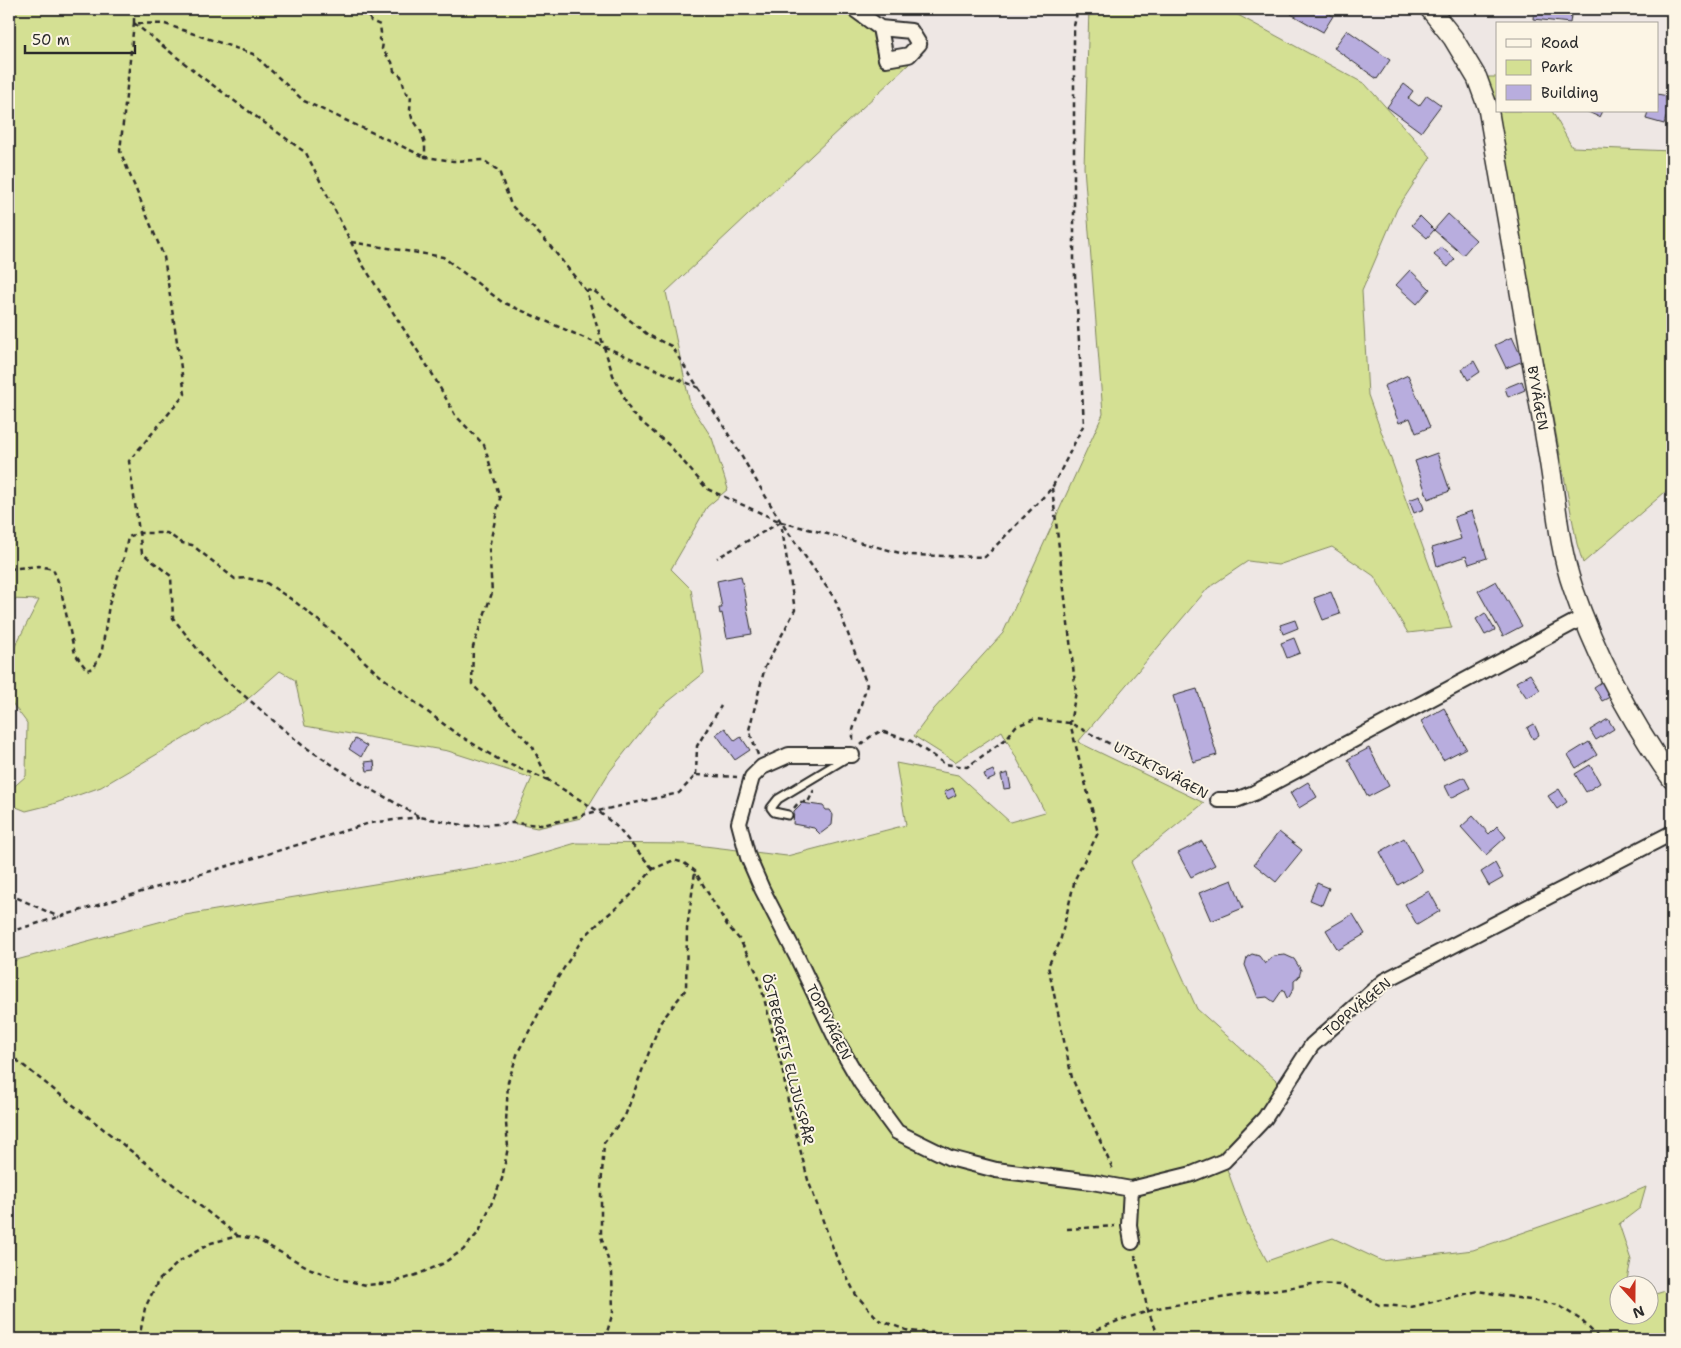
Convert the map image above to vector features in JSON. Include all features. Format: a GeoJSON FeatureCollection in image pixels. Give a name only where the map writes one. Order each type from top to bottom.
{"type":"FeatureCollection","features":[{"type":"Feature","properties":{"kind":"street"},"geometry":{"type":"LineString","coordinates":[[854,9],[880,28]]}},
{"type":"Feature","properties":{"kind":"street","name":"BYVÄGEN"},"geometry":{"type":"LineString","coordinates":[[1430,9],[1453,38],[1477,78],[1488,108],[1548,450],[1561,546],[1573,588],[1618,692],[1672,779]]}},
{"type":"Feature","properties":{"kind":"street","name":"UTSIKTSVÄGEN"},"geometry":{"type":"LineString","coordinates":[[1218,800],[1236,800],[1254,793],[1584,617]]}},
{"type":"Feature","properties":{"kind":"street"},"geometry":{"type":"LineString","coordinates":[[757,772],[789,756],[852,755]]}},
{"type":"Feature","properties":{"kind":"street","name":"TOPPVÄGEN"},"geometry":{"type":"LineString","coordinates":[[757,772],[739,823],[748,857],[839,1045],[861,1083],[897,1132],[950,1158],[996,1170],[1126,1188],[1192,1174],[1224,1161],[1265,1118],[1312,1044],[1384,981],[1672,833]]}},
{"type":"Feature","properties":{"kind":"street"},"geometry":{"type":"LineString","coordinates":[[1126,1188],[1132,1242]]}},
{"type":"Feature","properties":{"kind":"lane"},"geometry":{"type":"LineString","coordinates":[[788,815],[774,812],[771,808],[778,799],[852,755]]}},
{"type":"Feature","properties":{"kind":"path"},"geometry":{"type":"LineString","coordinates":[[134,9],[120,151],[164,257],[185,394],[129,461],[142,553],[171,576],[173,618],[213,669],[302,745],[362,784],[420,817]]}},
{"type":"Feature","properties":{"kind":"path"},"geometry":{"type":"LineString","coordinates":[[365,9],[371,21],[380,25],[382,33],[379,39],[383,43],[382,50],[392,62],[394,70],[401,76],[406,93],[411,95],[410,110],[421,131],[425,144],[425,157]]}},
{"type":"Feature","properties":{"kind":"path"},"geometry":{"type":"LineString","coordinates":[[134,23],[165,24],[253,54],[304,101],[425,157],[453,161],[483,160],[498,171],[511,205],[547,242],[586,291],[613,375],[632,414],[670,446],[707,489],[781,522],[908,555],[985,557],[1052,488],[1084,424],[1074,259],[1074,26],[1078,9]]}},
{"type":"Feature","properties":{"kind":"path"},"geometry":{"type":"LineString","coordinates":[[134,23],[203,78],[306,153],[361,262],[433,374],[455,415],[484,445],[500,498],[489,547],[492,592],[473,646],[472,684],[533,747],[548,780]]}},
{"type":"Feature","properties":{"kind":"path"},"geometry":{"type":"LineString","coordinates":[[351,242],[444,257],[502,302],[700,389]]}},
{"type":"Feature","properties":{"kind":"path"},"geometry":{"type":"LineString","coordinates":[[586,291],[593,290],[648,335],[671,346],[700,389],[781,522],[835,599],[867,684],[853,730],[852,755]]}},
{"type":"Feature","properties":{"kind":"path"},"geometry":{"type":"LineString","coordinates":[[1052,488],[1076,692],[1070,723],[1098,833],[1075,879],[1060,942],[1048,966],[1072,1078],[1126,1188]]}},
{"type":"Feature","properties":{"kind":"path"},"geometry":{"type":"LineString","coordinates":[[718,558],[781,522]]}},
{"type":"Feature","properties":{"kind":"path"},"geometry":{"type":"LineString","coordinates":[[696,775],[757,772],[749,730],[765,667],[796,610],[781,522]]}},
{"type":"Feature","properties":{"kind":"path"},"geometry":{"type":"LineString","coordinates":[[9,569],[39,566],[53,569],[60,586],[76,654],[87,670],[94,668],[102,650],[109,604],[124,557],[128,537],[139,533],[167,533],[182,543],[192,545],[235,578],[246,578],[264,582],[301,607],[334,633],[378,674],[454,732],[501,761],[548,780],[598,811],[616,826],[653,869]]}},
{"type":"Feature","properties":{"kind":"path"},"geometry":{"type":"LineString","coordinates":[[9,932],[370,823],[420,817],[468,826],[512,823],[542,825],[679,793],[696,775],[697,746],[721,706]]}},
{"type":"Feature","properties":{"kind":"path","name":"UTSIKTSVÄGEN"},"geometry":{"type":"LineString","coordinates":[[852,755],[870,737],[881,732],[911,741],[945,764],[967,767],[1006,739],[1016,726],[1035,719],[1070,723],[1218,800]]}},
{"type":"Feature","properties":{"kind":"path"},"geometry":{"type":"LineString","coordinates":[[9,736],[9,744]]}},
{"type":"Feature","properties":{"kind":"path"},"geometry":{"type":"LineString","coordinates":[[139,1339],[145,1308],[158,1281],[180,1261],[211,1243],[238,1236],[256,1239],[311,1269],[339,1279],[366,1285],[392,1283],[416,1275],[442,1264],[462,1250],[479,1232],[502,1179],[508,1147],[506,1123],[508,1082],[518,1052],[557,979],[583,938],[630,896],[653,869],[674,860],[684,862],[695,871],[687,929],[686,989],[660,1023],[625,1116],[604,1143],[601,1188],[602,1236],[612,1273],[613,1312],[605,1339]]}},
{"type":"Feature","properties":{"kind":"path","name":"ÖSTBERGETS ELLJUSSPÅR"},"geometry":{"type":"LineString","coordinates":[[695,871],[727,925],[740,940],[758,975],[808,1180],[836,1256],[856,1295],[879,1320],[909,1331],[959,1335],[972,1339]]}},
{"type":"Feature","properties":{"kind":"path"},"geometry":{"type":"LineString","coordinates":[[9,894],[59,917]]}},
{"type":"Feature","properties":{"kind":"path"},"geometry":{"type":"LineString","coordinates":[[9,1054],[238,1236]]}},
{"type":"Feature","properties":{"kind":"path"},"geometry":{"type":"LineString","coordinates":[[1066,1229],[1129,1226]]}},
{"type":"Feature","properties":{"kind":"path"},"geometry":{"type":"LineString","coordinates":[[1132,1242],[1148,1311],[1160,1339]]}},
{"type":"Feature","properties":{"kind":"path"},"geometry":{"type":"LineString","coordinates":[[1082,1339],[1102,1327],[1162,1307],[1312,1284],[1341,1285],[1379,1304],[1411,1307],[1478,1292],[1558,1305],[1581,1320],[1600,1339]]}},
{"type":"Feature","properties":{"kind":"green space"},"geometry":{"type":"Polygon","coordinates":[[[9,9],[845,9],[875,31],[883,61],[909,64],[666,292],[690,404],[712,438],[728,489],[707,507],[671,569],[691,589],[704,673],[659,709],[610,771],[581,818],[537,828],[512,823],[532,778],[448,751],[305,726],[295,680],[280,671],[241,705],[101,787],[50,805],[26,811],[9,804],[9,791],[26,776],[27,723],[9,699],[9,658],[39,600],[9,599],[9,9]]]}},
{"type":"Feature","properties":{"kind":"green space"},"geometry":{"type":"Polygon","coordinates":[[[1089,9],[1227,9],[1365,84],[1431,157],[1397,209],[1362,291],[1368,395],[1452,628],[1408,633],[1374,576],[1332,547],[1278,565],[1248,561],[1208,588],[1078,742],[1204,803],[1131,862],[1197,1009],[1285,1088],[1224,1161],[1247,1223],[1267,1261],[1333,1238],[1382,1261],[1473,1250],[1611,1202],[1646,1187],[1640,1208],[1619,1224],[1631,1260],[1628,1276],[1608,1276],[1608,1326],[1658,1326],[1658,1293],[1672,1289],[1672,1339],[9,1339],[9,962],[185,915],[515,861],[576,843],[688,844],[787,856],[906,825],[896,763],[958,775],[1010,822],[1045,812],[1002,731],[955,762],[914,736],[934,709],[1003,633],[1103,414],[1084,167],[1089,9]]]}},
{"type":"Feature","properties":{"kind":"green space"},"geometry":{"type":"Polygon","coordinates":[[[1485,77],[1496,77],[1496,112],[1553,112],[1572,147],[1672,151],[1672,486],[1583,563],[1577,544],[1515,218],[1485,77]]]}},
{"type":"Feature","properties":{"kind":"building"},"geometry":{"type":"Polygon","coordinates":[[[1294,9],[1320,9],[1333,16],[1323,32],[1291,14],[1294,9]]]}},
{"type":"Feature","properties":{"kind":"building"},"geometry":{"type":"Polygon","coordinates":[[[1534,9],[1572,9],[1570,22],[1533,19],[1534,9]]]}},
{"type":"Feature","properties":{"kind":"building"},"geometry":{"type":"Polygon","coordinates":[[[1347,30],[1390,60],[1377,79],[1334,48],[1347,30]]]}},
{"type":"Feature","properties":{"kind":"building"},"geometry":{"type":"Polygon","coordinates":[[[1404,84],[1413,91],[1408,98],[1419,106],[1427,95],[1441,105],[1421,132],[1387,107],[1404,84]]]}},
{"type":"Feature","properties":{"kind":"building"},"geometry":{"type":"Polygon","coordinates":[[[1670,85],[1672,86],[1672,112],[1668,111],[1664,124],[1646,119],[1648,112],[1658,112],[1658,94],[1668,96],[1670,85]]]}},
{"type":"Feature","properties":{"kind":"building"},"geometry":{"type":"Polygon","coordinates":[[[1588,112],[1602,112],[1599,117],[1588,112]]]}},
{"type":"Feature","properties":{"kind":"building"},"geometry":{"type":"Polygon","coordinates":[[[1448,214],[1476,240],[1463,255],[1434,230],[1448,214]]]}},
{"type":"Feature","properties":{"kind":"building"},"geometry":{"type":"Polygon","coordinates":[[[1420,216],[1434,230],[1427,238],[1412,225],[1420,216]]]}},
{"type":"Feature","properties":{"kind":"building"},"geometry":{"type":"Polygon","coordinates":[[[1441,247],[1455,259],[1448,267],[1434,255],[1441,247]]]}},
{"type":"Feature","properties":{"kind":"building"},"geometry":{"type":"Polygon","coordinates":[[[1410,270],[1430,289],[1417,304],[1396,285],[1410,270]]]}},
{"type":"Feature","properties":{"kind":"building"},"geometry":{"type":"Polygon","coordinates":[[[1512,337],[1523,361],[1506,368],[1495,345],[1512,337]]]}},
{"type":"Feature","properties":{"kind":"building"},"geometry":{"type":"Polygon","coordinates":[[[1474,361],[1480,372],[1468,380],[1462,369],[1474,361]]]}},
{"type":"Feature","properties":{"kind":"building"},"geometry":{"type":"Polygon","coordinates":[[[1408,375],[1430,427],[1416,433],[1410,418],[1399,423],[1384,386],[1408,375]]]}},
{"type":"Feature","properties":{"kind":"building"},"geometry":{"type":"Polygon","coordinates":[[[1522,381],[1525,390],[1508,397],[1505,388],[1522,381]]]}},
{"type":"Feature","properties":{"kind":"building"},"geometry":{"type":"Polygon","coordinates":[[[1437,453],[1450,491],[1428,499],[1415,461],[1437,453]]]}},
{"type":"Feature","properties":{"kind":"building"},"geometry":{"type":"Polygon","coordinates":[[[1420,496],[1424,509],[1414,513],[1409,500],[1420,496]]]}},
{"type":"Feature","properties":{"kind":"building"},"geometry":{"type":"Polygon","coordinates":[[[1472,511],[1487,558],[1469,564],[1466,556],[1437,566],[1432,548],[1461,539],[1454,517],[1472,511]]]}},
{"type":"Feature","properties":{"kind":"building"},"geometry":{"type":"Polygon","coordinates":[[[741,576],[752,634],[727,638],[722,613],[720,614],[719,608],[722,608],[717,581],[741,576]]]}},
{"type":"Feature","properties":{"kind":"building"},"geometry":{"type":"Polygon","coordinates":[[[1496,581],[1522,626],[1503,636],[1478,591],[1496,581]]]}},
{"type":"Feature","properties":{"kind":"building"},"geometry":{"type":"Polygon","coordinates":[[[1331,592],[1340,614],[1323,620],[1314,598],[1331,592]]]}},
{"type":"Feature","properties":{"kind":"building"},"geometry":{"type":"Polygon","coordinates":[[[1485,613],[1495,630],[1485,635],[1476,619],[1485,613]]]}},
{"type":"Feature","properties":{"kind":"building"},"geometry":{"type":"Polygon","coordinates":[[[1295,620],[1298,628],[1283,634],[1280,625],[1295,620]]]}},
{"type":"Feature","properties":{"kind":"building"},"geometry":{"type":"Polygon","coordinates":[[[1294,638],[1300,653],[1287,658],[1281,643],[1294,638]]]}},
{"type":"Feature","properties":{"kind":"building"},"geometry":{"type":"Polygon","coordinates":[[[1530,674],[1540,690],[1527,698],[1516,682],[1530,674]]]}},
{"type":"Feature","properties":{"kind":"building"},"geometry":{"type":"Polygon","coordinates":[[[1603,681],[1612,696],[1602,701],[1594,687],[1603,681]]]}},
{"type":"Feature","properties":{"kind":"building"},"geometry":{"type":"Polygon","coordinates":[[[1197,689],[1217,755],[1193,762],[1173,696],[1197,689]]]}},
{"type":"Feature","properties":{"kind":"building"},"geometry":{"type":"Polygon","coordinates":[[[1444,708],[1466,748],[1443,760],[1421,721],[1444,708]]]}},
{"type":"Feature","properties":{"kind":"building"},"geometry":{"type":"Polygon","coordinates":[[[1608,719],[1614,729],[1596,740],[1590,730],[1608,719]]]}},
{"type":"Feature","properties":{"kind":"building"},"geometry":{"type":"Polygon","coordinates":[[[1534,724],[1539,735],[1533,739],[1527,728],[1534,724]]]}},
{"type":"Feature","properties":{"kind":"building"},"geometry":{"type":"Polygon","coordinates":[[[725,728],[735,741],[741,737],[750,750],[735,760],[716,734],[725,728]]]}},
{"type":"Feature","properties":{"kind":"building"},"geometry":{"type":"Polygon","coordinates":[[[355,739],[367,746],[361,757],[349,749],[355,739]]]}},
{"type":"Feature","properties":{"kind":"building"},"geometry":{"type":"Polygon","coordinates":[[[1589,742],[1597,755],[1576,768],[1568,755],[1589,742]]]}},
{"type":"Feature","properties":{"kind":"building"},"geometry":{"type":"Polygon","coordinates":[[[1369,748],[1389,786],[1368,797],[1348,759],[1369,748]]]}},
{"type":"Feature","properties":{"kind":"building"},"geometry":{"type":"Polygon","coordinates":[[[374,761],[375,770],[367,771],[365,762],[374,761]]]}},
{"type":"Feature","properties":{"kind":"building"},"geometry":{"type":"Polygon","coordinates":[[[1590,765],[1600,783],[1586,792],[1575,774],[1590,765]]]}},
{"type":"Feature","properties":{"kind":"building"},"geometry":{"type":"Polygon","coordinates":[[[993,770],[996,777],[987,781],[984,774],[993,770]]]}},
{"type":"Feature","properties":{"kind":"building"},"geometry":{"type":"Polygon","coordinates":[[[1008,773],[1011,788],[1004,789],[1001,775],[1008,773]]]}},
{"type":"Feature","properties":{"kind":"building"},"geometry":{"type":"Polygon","coordinates":[[[1464,777],[1470,788],[1451,798],[1445,786],[1464,777]]]}},
{"type":"Feature","properties":{"kind":"building"},"geometry":{"type":"Polygon","coordinates":[[[1308,782],[1317,797],[1299,808],[1290,793],[1308,782]]]}},
{"type":"Feature","properties":{"kind":"building"},"geometry":{"type":"Polygon","coordinates":[[[953,788],[956,795],[948,799],[944,792],[953,788]]]}},
{"type":"Feature","properties":{"kind":"building"},"geometry":{"type":"Polygon","coordinates":[[[1559,789],[1567,802],[1557,809],[1548,796],[1559,789]]]}},
{"type":"Feature","properties":{"kind":"building"},"geometry":{"type":"Polygon","coordinates":[[[802,803],[823,806],[826,810],[830,810],[833,815],[832,825],[820,834],[814,828],[793,824],[794,811],[802,803]]]}},
{"type":"Feature","properties":{"kind":"building"},"geometry":{"type":"Polygon","coordinates":[[[1473,816],[1489,834],[1497,826],[1506,837],[1486,855],[1461,827],[1473,816]]]}},
{"type":"Feature","properties":{"kind":"building"},"geometry":{"type":"Polygon","coordinates":[[[1279,832],[1302,850],[1276,882],[1254,864],[1279,832]]]}},
{"type":"Feature","properties":{"kind":"building"},"geometry":{"type":"Polygon","coordinates":[[[1404,838],[1422,871],[1398,885],[1380,852],[1404,838]]]}},
{"type":"Feature","properties":{"kind":"building"},"geometry":{"type":"Polygon","coordinates":[[[1202,841],[1215,865],[1191,877],[1178,853],[1202,841]]]}},
{"type":"Feature","properties":{"kind":"building"},"geometry":{"type":"Polygon","coordinates":[[[1495,863],[1503,878],[1489,886],[1481,872],[1495,863]]]}},
{"type":"Feature","properties":{"kind":"building"},"geometry":{"type":"Polygon","coordinates":[[[1232,880],[1243,908],[1211,921],[1199,893],[1232,880]]]}},
{"type":"Feature","properties":{"kind":"building"},"geometry":{"type":"Polygon","coordinates":[[[1317,883],[1329,888],[1322,905],[1310,900],[1317,883]]]}},
{"type":"Feature","properties":{"kind":"building"},"geometry":{"type":"Polygon","coordinates":[[[1429,891],[1440,911],[1417,925],[1405,904],[1429,891]]]}},
{"type":"Feature","properties":{"kind":"building"},"geometry":{"type":"Polygon","coordinates":[[[1353,914],[1365,934],[1338,950],[1326,930],[1353,914]]]}},
{"type":"Feature","properties":{"kind":"building"},"geometry":{"type":"Polygon","coordinates":[[[1252,954],[1259,956],[1265,964],[1274,956],[1285,955],[1294,959],[1301,970],[1299,977],[1294,981],[1294,988],[1289,997],[1287,998],[1283,989],[1274,1002],[1267,997],[1258,998],[1245,965],[1247,957],[1252,954]]]}}]}
